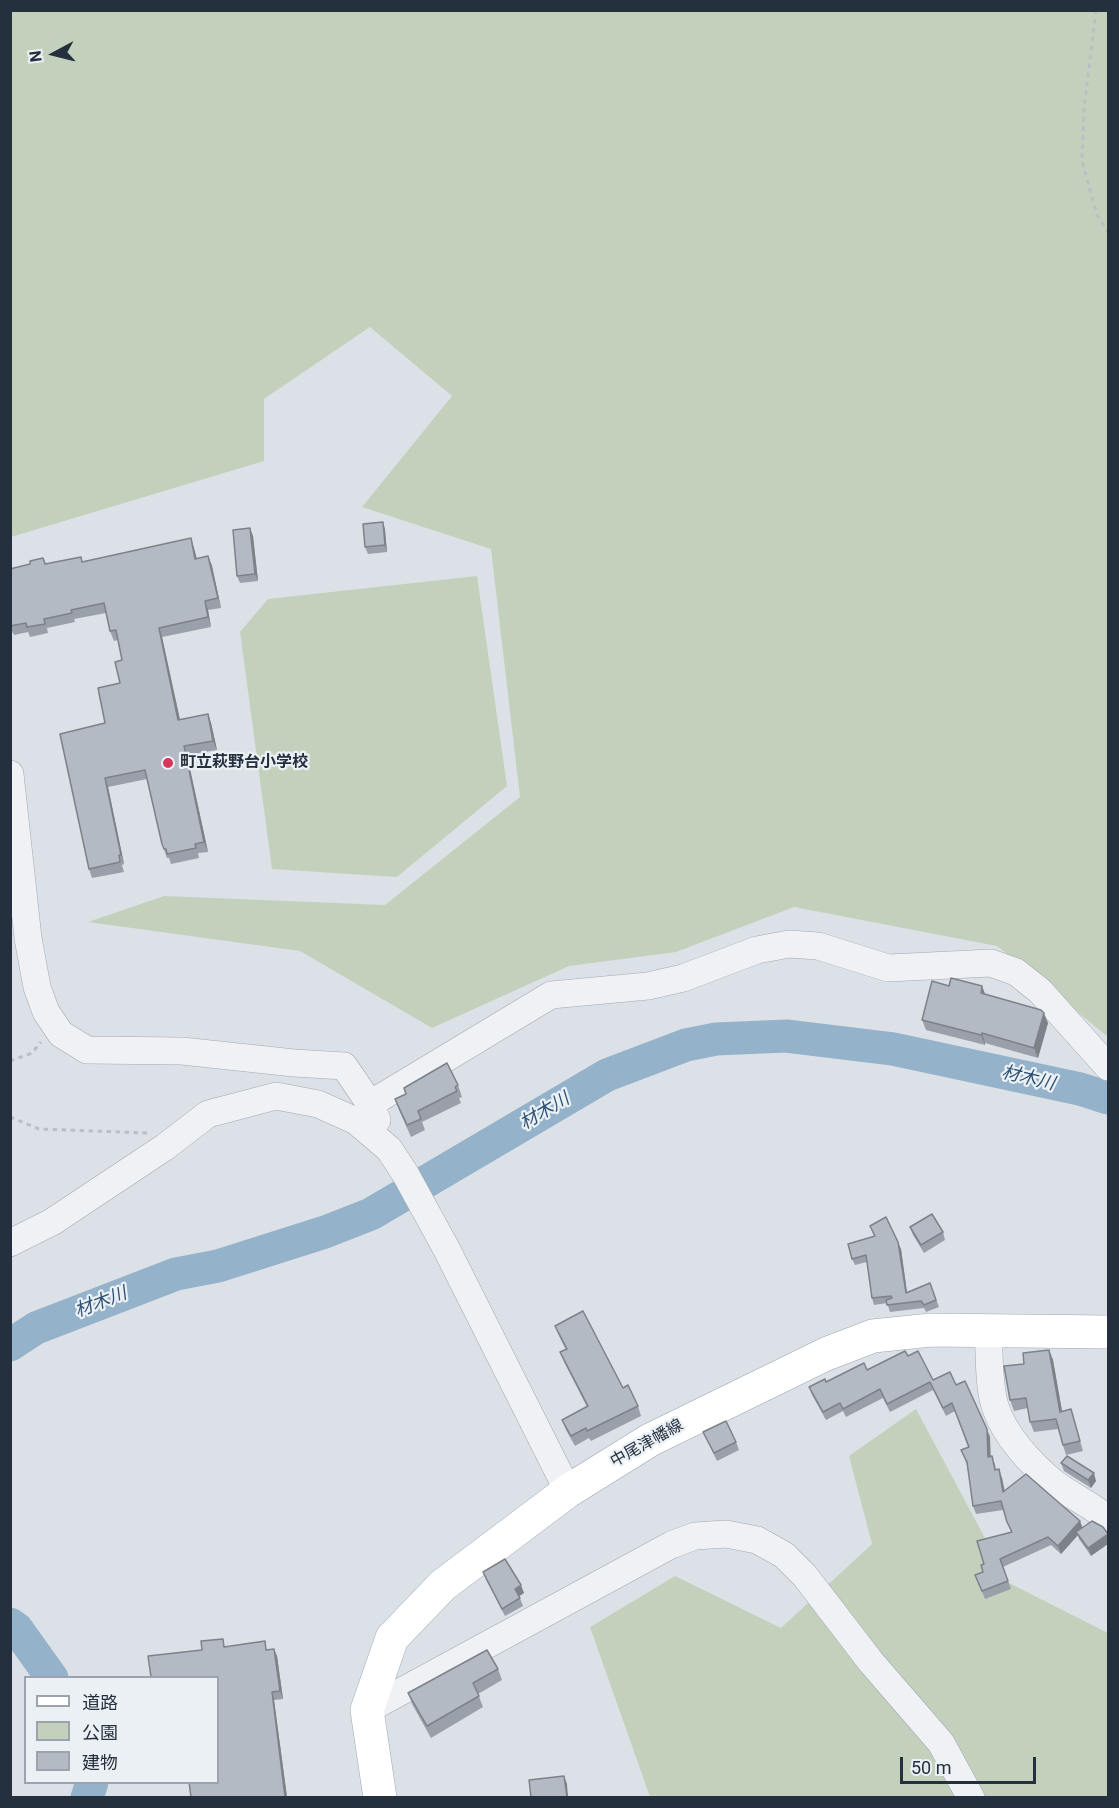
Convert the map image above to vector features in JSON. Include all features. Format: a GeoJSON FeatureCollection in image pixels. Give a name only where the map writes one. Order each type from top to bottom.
{"type":"FeatureCollection","features":[{"type":"Feature","properties":{"kind":"main road","name":"中尾津幡線"},"geometry":{"type":"LineString","coordinates":[[380,1797],[367,1710],[392,1638],[443,1585],[568,1491],[650,1440],[826,1354],[873,1336],[931,1330],[1108,1332]]}},
{"type":"Feature","properties":{"kind":"street"},"geometry":{"type":"LineString","coordinates":[[10,774],[30,948],[37,987],[46,1012],[61,1034],[87,1050],[182,1051],[344,1066],[370,1104],[389,1149],[447,1250],[568,1491]]}},
{"type":"Feature","properties":{"kind":"street"},"geometry":{"type":"LineString","coordinates":[[370,1104],[551,995],[648,986],[683,978],[757,950],[789,944],[818,946],[888,968],[992,963],[1016,972],[1040,991],[1108,1066]]}},
{"type":"Feature","properties":{"kind":"street"},"geometry":{"type":"LineString","coordinates":[[10,1243],[52,1222],[165,1147],[208,1114],[276,1096],[318,1104],[356,1121],[389,1149]]}},
{"type":"Feature","properties":{"kind":"street"},"geometry":{"type":"LineString","coordinates":[[988,1332],[995,1406],[1005,1428],[1027,1456],[1054,1483],[1108,1519]]}},
{"type":"Feature","properties":{"kind":"street"},"geometry":{"type":"LineString","coordinates":[[367,1710],[671,1545],[695,1536],[726,1534],[758,1540],[784,1555],[805,1576],[871,1662],[941,1743],[970,1797]]}},
{"type":"Feature","properties":{"kind":"path"},"geometry":{"type":"LineString","coordinates":[[1096,10],[1084,109],[1082,161],[1097,215],[1108,232]]}},
{"type":"Feature","properties":{"kind":"path"},"geometry":{"type":"LineString","coordinates":[[10,1061],[32,1053],[54,1024]]}},
{"type":"Feature","properties":{"kind":"path"},"geometry":{"type":"LineString","coordinates":[[10,1117],[39,1129],[147,1133]]}},
{"type":"Feature","properties":{"kind":"green space"},"geometry":{"type":"Polygon","coordinates":[[[11,11],[1108,11],[1108,1037],[997,946],[794,907],[676,952],[569,966],[432,1028],[300,951],[88,922],[164,896],[385,905],[520,797],[491,549],[362,507],[452,396],[370,327],[264,399],[264,461],[11,537],[11,11]]]}},
{"type":"Feature","properties":{"kind":"green space"},"geometry":{"type":"Polygon","coordinates":[[[477,576],[507,786],[397,877],[272,869],[240,632],[268,599],[477,576]]]}},
{"type":"Feature","properties":{"kind":"green space"},"geometry":{"type":"Polygon","coordinates":[[[916,1409],[1009,1583],[1108,1633],[1108,1797],[650,1797],[590,1627],[675,1576],[781,1628],[872,1544],[849,1456],[916,1409]]]}},
{"type":"Feature","properties":{"kind":"building"},"geometry":{"type":"Polygon","coordinates":[[[383,522],[385,545],[365,547],[363,524],[383,522]]]}},
{"type":"Feature","properties":{"kind":"building"},"geometry":{"type":"Polygon","coordinates":[[[250,528],[255,574],[237,576],[233,530],[250,528]]]}},
{"type":"Feature","properties":{"kind":"building"},"geometry":{"type":"Polygon","coordinates":[[[191,538],[195,559],[208,556],[218,598],[205,601],[208,617],[159,628],[178,720],[208,714],[213,741],[184,746],[204,842],[195,844],[196,848],[167,854],[162,844],[145,770],[105,778],[121,855],[119,855],[120,862],[89,869],[60,734],[105,723],[98,688],[120,683],[115,662],[122,660],[116,630],[110,631],[104,603],[44,619],[45,624],[27,627],[26,623],[10,626],[10,569],[43,558],[45,564],[81,557],[82,562],[191,538]]]}},
{"type":"Feature","properties":{"kind":"building"},"geometry":{"type":"Polygon","coordinates":[[[951,978],[982,986],[981,993],[1041,1010],[1044,1013],[1034,1048],[982,1033],[981,1035],[922,1020],[932,981],[949,986],[951,978]]]}},
{"type":"Feature","properties":{"kind":"building"},"geometry":{"type":"Polygon","coordinates":[[[447,1063],[458,1085],[455,1087],[457,1091],[418,1111],[421,1119],[407,1125],[395,1099],[406,1094],[404,1088],[447,1063]]]}},
{"type":"Feature","properties":{"kind":"building"},"geometry":{"type":"Polygon","coordinates":[[[932,1214],[943,1232],[921,1245],[910,1227],[932,1214]]]}},
{"type":"Feature","properties":{"kind":"building"},"geometry":{"type":"Polygon","coordinates":[[[886,1217],[898,1242],[906,1293],[930,1283],[936,1300],[924,1305],[921,1301],[887,1305],[886,1300],[892,1298],[891,1296],[872,1298],[866,1255],[852,1259],[848,1244],[875,1236],[870,1226],[886,1217]]]}},
{"type":"Feature","properties":{"kind":"building"},"geometry":{"type":"Polygon","coordinates":[[[583,1311],[623,1388],[628,1385],[638,1406],[587,1431],[586,1428],[571,1436],[562,1420],[588,1406],[560,1352],[567,1349],[555,1326],[583,1311]]]}},
{"type":"Feature","properties":{"kind":"building"},"geometry":{"type":"Polygon","coordinates":[[[1049,1350],[1060,1412],[1071,1409],[1080,1441],[1063,1445],[1056,1419],[1030,1422],[1026,1398],[1010,1400],[1004,1366],[1024,1364],[1023,1353],[1049,1350]]]}},
{"type":"Feature","properties":{"kind":"building"},"geometry":{"type":"Polygon","coordinates":[[[905,1351],[908,1356],[918,1351],[933,1380],[950,1372],[956,1385],[965,1381],[987,1429],[988,1457],[992,1456],[995,1470],[999,1469],[1003,1492],[1026,1474],[1080,1521],[1058,1546],[1048,1537],[1000,1559],[1008,1581],[982,1591],[975,1575],[983,1572],[981,1565],[984,1564],[977,1541],[1012,1532],[1001,1501],[973,1506],[967,1462],[961,1450],[969,1447],[952,1403],[943,1408],[930,1382],[887,1404],[880,1389],[843,1409],[840,1403],[823,1412],[809,1387],[825,1379],[826,1382],[864,1363],[867,1370],[905,1351]]]}},
{"type":"Feature","properties":{"kind":"building"},"geometry":{"type":"Polygon","coordinates":[[[726,1421],[736,1442],[714,1453],[703,1432],[726,1421]]]}},
{"type":"Feature","properties":{"kind":"building"},"geometry":{"type":"Polygon","coordinates":[[[1067,1456],[1094,1473],[1088,1480],[1061,1463],[1067,1456]]]}},
{"type":"Feature","properties":{"kind":"building"},"geometry":{"type":"Polygon","coordinates":[[[1092,1521],[1103,1527],[1108,1534],[1088,1548],[1076,1532],[1092,1521]]]}},
{"type":"Feature","properties":{"kind":"building"},"geometry":{"type":"Polygon","coordinates":[[[505,1559],[521,1585],[515,1589],[520,1598],[502,1609],[483,1572],[505,1559]]]}},
{"type":"Feature","properties":{"kind":"building"},"geometry":{"type":"Polygon","coordinates":[[[223,1639],[224,1647],[265,1641],[266,1650],[274,1649],[280,1691],[272,1692],[285,1797],[191,1797],[189,1784],[219,1784],[219,1676],[151,1676],[148,1656],[202,1650],[201,1641],[223,1639]]]}},
{"type":"Feature","properties":{"kind":"building"},"geometry":{"type":"Polygon","coordinates":[[[487,1650],[498,1669],[473,1683],[479,1696],[427,1726],[408,1693],[487,1650]]]}},
{"type":"Feature","properties":{"kind":"building"},"geometry":{"type":"Polygon","coordinates":[[[564,1776],[567,1797],[531,1797],[529,1780],[564,1776]]]}},
{"type":"Feature","properties":{"kind":"waterway","name":"材木川"},"geometry":{"type":"LineString","coordinates":[[10,1345],[36,1328],[176,1274],[218,1266],[325,1232],[371,1214],[607,1075],[686,1045],[716,1039],[786,1036],[893,1049],[1080,1089],[1108,1098]]}},
{"type":"Feature","properties":{"kind":"waterway","name":"材木川"},"geometry":{"type":"LineString","coordinates":[[10,1624],[17,1629],[51,1676]]}},
{"type":"Feature","properties":{"kind":"waterway","name":"材木川"},"geometry":{"type":"LineString","coordinates":[[87,1798],[91,1784]]}},
{"type":"Feature","properties":{"kind":"place","name":"町立萩野台小学校"},"geometry":{"type":"Point","coordinates":[168,763]}}]}
